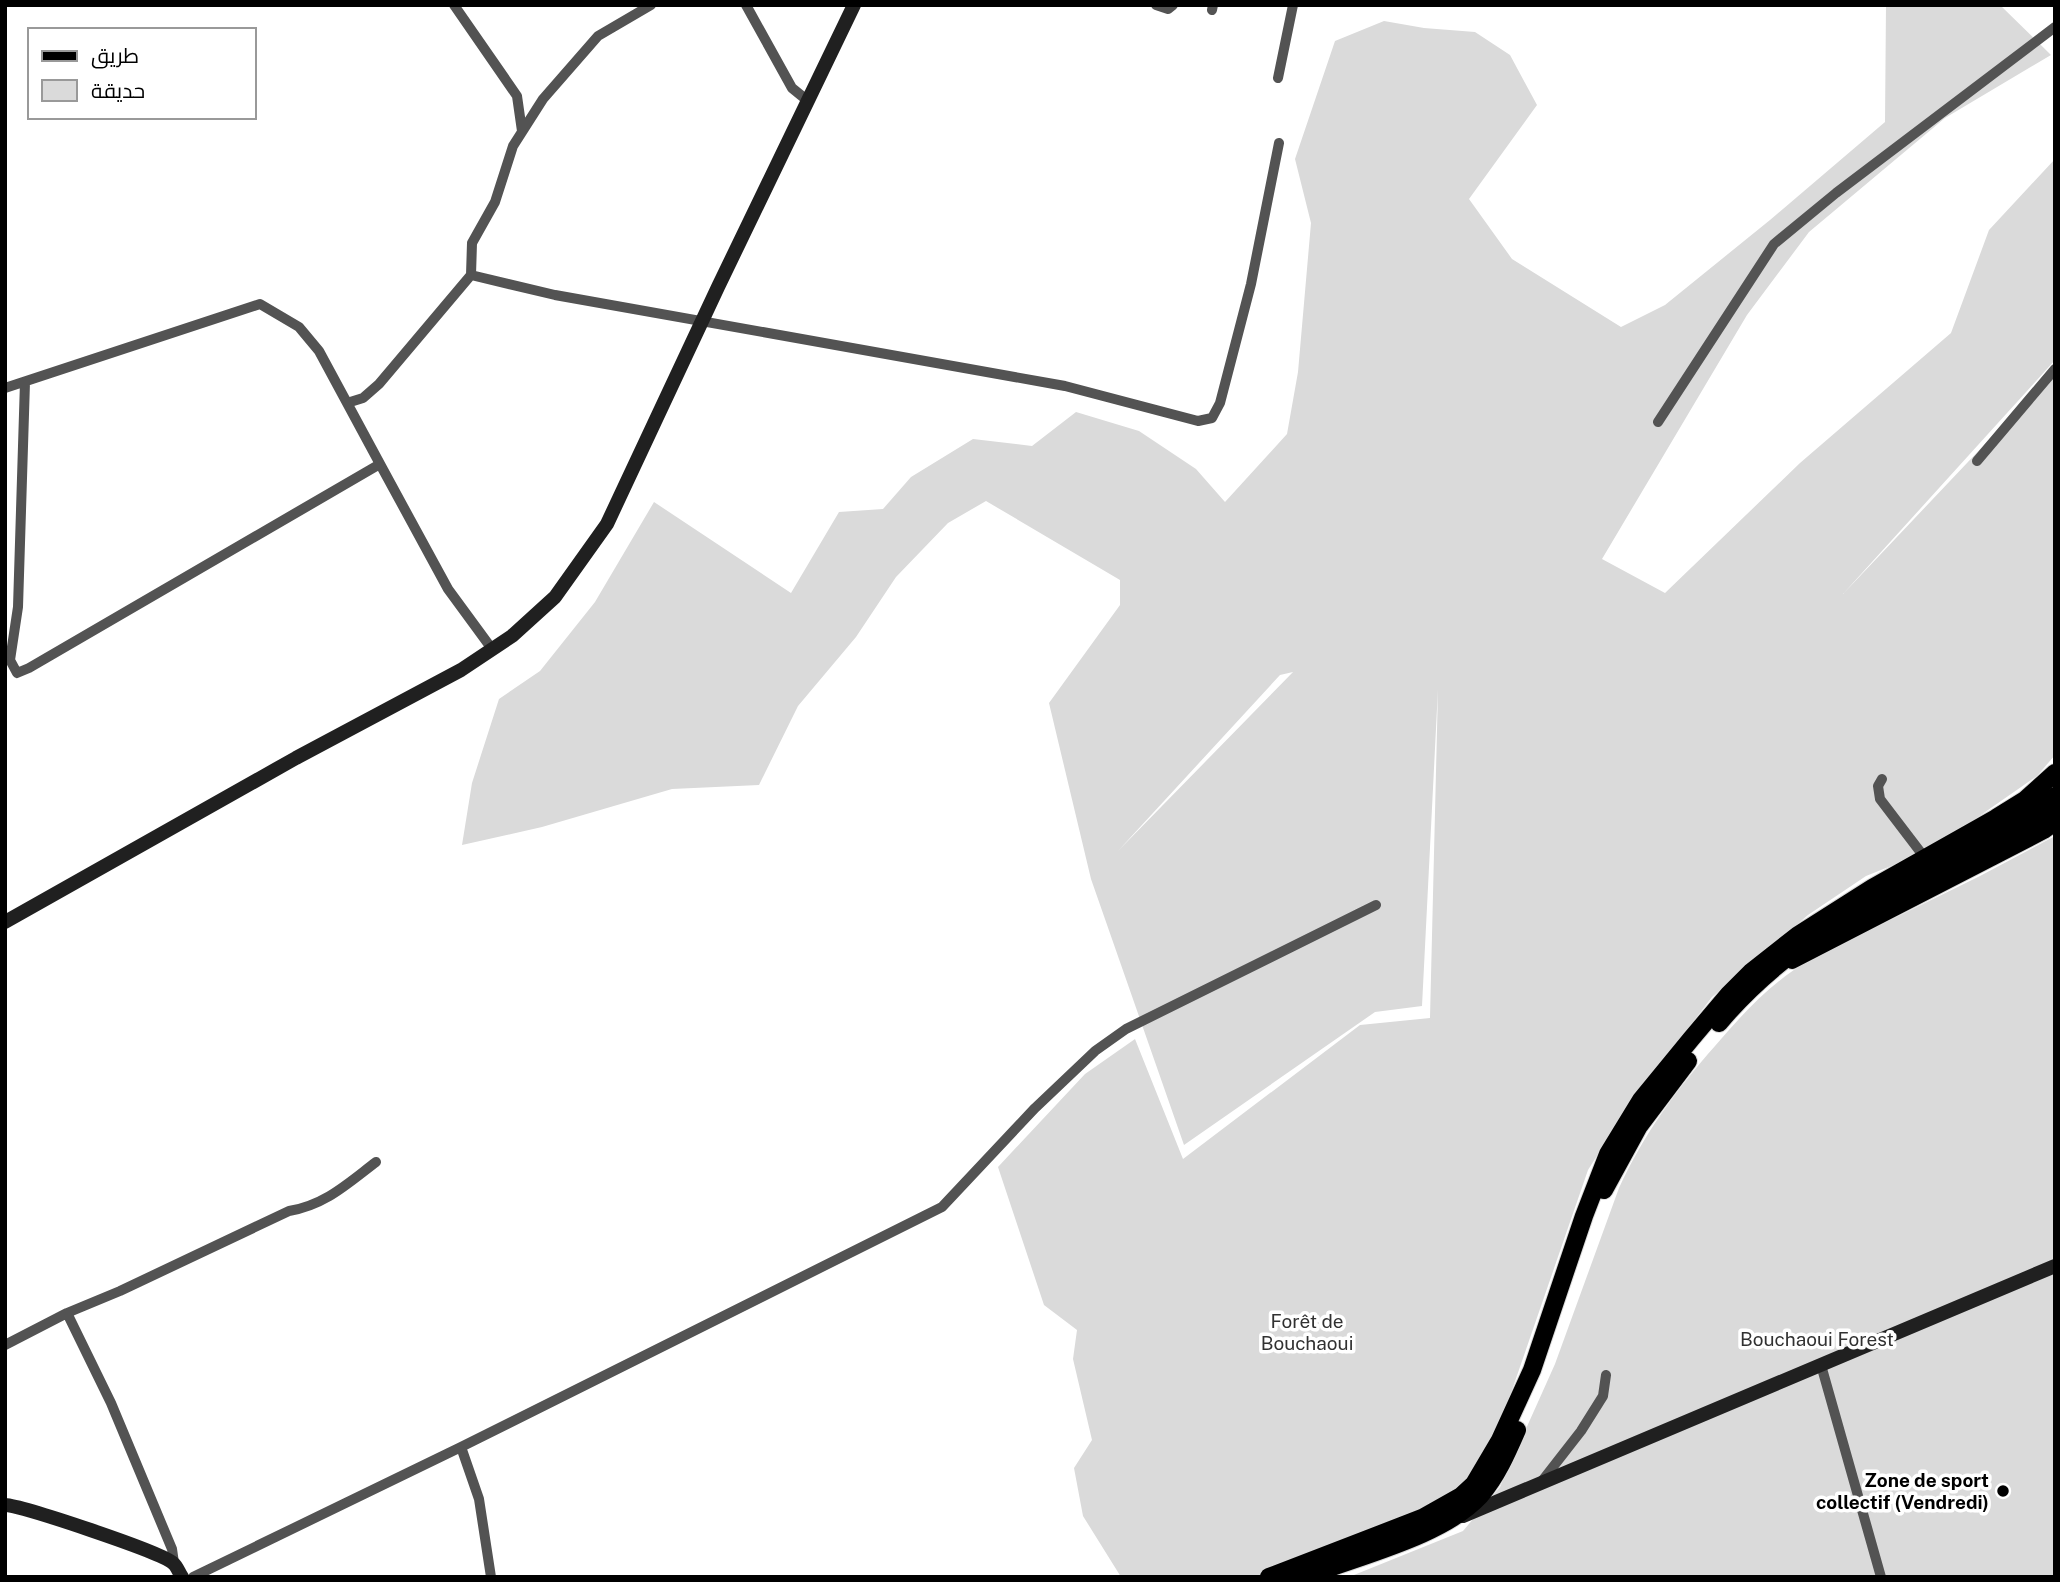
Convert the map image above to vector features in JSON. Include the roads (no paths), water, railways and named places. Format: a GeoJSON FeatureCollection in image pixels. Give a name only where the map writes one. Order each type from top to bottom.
{"type":"FeatureCollection","features":[{"type":"Feature","properties":{"kind":"highway"},"geometry":{"type":"LineString","coordinates":[[1269,1577],[1422,1518],[1461,1496],[1474,1483],[1500,1440],[1532,1370],[1593,1191],[1619,1133],[1666,1070],[1744,979],[1798,935],[2025,800],[2055,773]]}},
{"type":"Feature","properties":{"kind":"highway"},"geometry":{"type":"LineString","coordinates":[[1305,1577],[1444,1524],[1479,1497],[1491,1482],[1504,1461],[1551,1349],[1601,1198],[1624,1151],[1639,1126],[1723,1018],[1768,974],[1831,926],[1886,895],[1981,850],[2055,807]]}},
{"type":"Feature","properties":{"kind":"main road"},"geometry":{"type":"LineString","coordinates":[[5,922],[296,758],[461,670],[512,636],[555,597],[607,524],[854,5]]}},
{"type":"Feature","properties":{"kind":"main road"},"geometry":{"type":"LineString","coordinates":[[1845,905],[2016,821],[2055,795]]}},
{"type":"Feature","properties":{"kind":"main road"},"geometry":{"type":"LineString","coordinates":[[1768,974],[2055,823]]}},
{"type":"Feature","properties":{"kind":"main road"},"geometry":{"type":"LineString","coordinates":[[1444,1524],[2055,1266]]}},
{"type":"Feature","properties":{"kind":"main road"},"geometry":{"type":"LineString","coordinates":[[5,1505],[146,1550],[174,1563],[182,1577]]}},
{"type":"Feature","properties":{"kind":"street"},"geometry":{"type":"LineString","coordinates":[[454,5],[516,96],[523,131]]}},
{"type":"Feature","properties":{"kind":"street"},"geometry":{"type":"LineString","coordinates":[[347,403],[363,398],[379,384],[471,275],[472,243],[495,202],[513,146],[543,99],[598,36],[651,5]]}},
{"type":"Feature","properties":{"kind":"street"},"geometry":{"type":"LineString","coordinates":[[746,5],[792,88],[808,101]]}},
{"type":"Feature","properties":{"kind":"street"},"geometry":{"type":"LineString","coordinates":[[1156,5],[1168,9],[1173,5]]}},
{"type":"Feature","properties":{"kind":"street"},"geometry":{"type":"LineString","coordinates":[[1278,78],[1293,5]]}},
{"type":"Feature","properties":{"kind":"street"},"geometry":{"type":"LineString","coordinates":[[1658,422],[1774,244],[1836,193],[2055,27]]}},
{"type":"Feature","properties":{"kind":"street"},"geometry":{"type":"LineString","coordinates":[[471,275],[555,295],[1065,386],[1198,421],[1212,418],[1220,403],[1251,284],[1279,143]]}},
{"type":"Feature","properties":{"kind":"street"},"geometry":{"type":"LineString","coordinates":[[5,388],[260,304],[299,327],[319,351],[448,589],[492,649]]}},
{"type":"Feature","properties":{"kind":"street"},"geometry":{"type":"LineString","coordinates":[[1977,461],[2055,369]]}},
{"type":"Feature","properties":{"kind":"street"},"geometry":{"type":"LineString","coordinates":[[25,382],[18,607],[10,660],[16,673],[29,668],[380,464]]}},
{"type":"Feature","properties":{"kind":"street"},"geometry":{"type":"LineString","coordinates":[[1882,779],[1878,786],[1880,799],[1925,858]]}},
{"type":"Feature","properties":{"kind":"street"},"geometry":{"type":"LineString","coordinates":[[193,1577],[461,1447],[942,1207],[1035,1108],[1095,1051],[1126,1029],[1377,905]]}},
{"type":"Feature","properties":{"kind":"street"},"geometry":{"type":"LineString","coordinates":[[5,1345],[67,1313],[120,1291],[289,1211],[309,1208],[332,1196],[376,1162]]}},
{"type":"Feature","properties":{"kind":"street"},"geometry":{"type":"LineString","coordinates":[[67,1313],[111,1403],[172,1549],[174,1563]]}},
{"type":"Feature","properties":{"kind":"street"},"geometry":{"type":"LineString","coordinates":[[1821,1364],[1881,1577]]}},
{"type":"Feature","properties":{"kind":"street"},"geometry":{"type":"LineString","coordinates":[[1539,1484],[1581,1431],[1603,1396],[1606,1376]]}},
{"type":"Feature","properties":{"kind":"street"},"geometry":{"type":"LineString","coordinates":[[461,1447],[479,1499],[491,1577]]}},
{"type":"Feature","properties":{"kind":"place","name":"Zone de sport collectif (Vendredi)"},"geometry":{"type":"Point","coordinates":[2003,1491]}},
{"type":"Feature","properties":{"kind":"park label","name":"Forêt de Bouchaoui"},"geometry":{"type":"Point","coordinates":[1307,1332]}},
{"type":"Feature","properties":{"kind":"park label","name":"Bouchaoui Forest"},"geometry":{"type":"Point","coordinates":[1817,1339]}}]}
